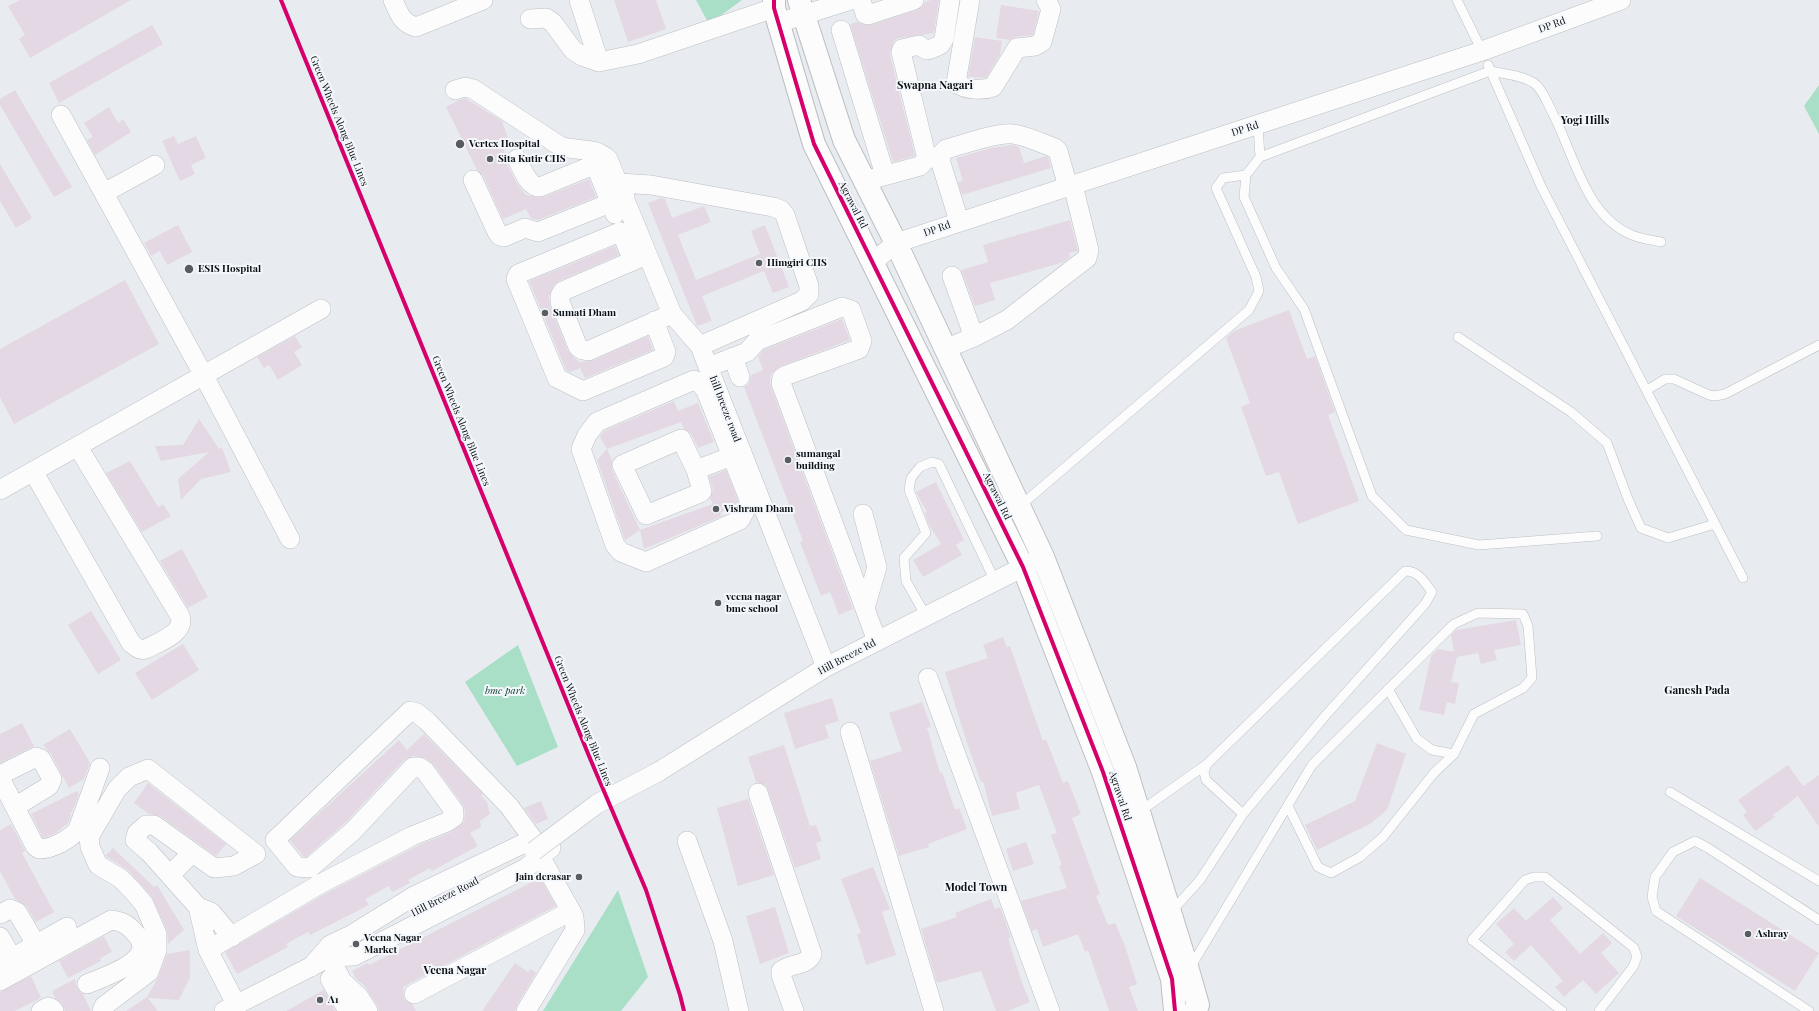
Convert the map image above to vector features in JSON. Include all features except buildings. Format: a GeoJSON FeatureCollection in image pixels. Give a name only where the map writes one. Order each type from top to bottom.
{"type":"FeatureCollection","features":[{"type":"Feature","properties":{"kind":"street"},"geometry":{"type":"LineString","coordinates":[[393,0],[400,18],[408,25],[416,27],[483,0]]}},
{"type":"Feature","properties":{"kind":"street"},"geometry":{"type":"LineString","coordinates":[[579,0],[599,62]]}},
{"type":"Feature","properties":{"kind":"street"},"geometry":{"type":"LineString","coordinates":[[862,0],[866,14],[868,15],[914,0]]}},
{"type":"Feature","properties":{"kind":"street"},"geometry":{"type":"LineString","coordinates":[[841,30],[875,178],[920,166],[927,159],[901,52],[902,49],[915,45],[919,45],[927,51],[940,45],[944,39],[950,0]]}},
{"type":"Feature","properties":{"kind":"street"},"geometry":{"type":"LineString","coordinates":[[970,0],[956,83],[961,86],[984,90],[993,87],[1017,48],[1035,46],[1042,42],[1051,8],[1046,0]]}},
{"type":"Feature","properties":{"kind":"street","name":"DP Rd"},"geometry":{"type":"LineString","coordinates":[[873,262],[896,243],[959,221],[1258,124],[1487,62],[1621,0]]}},
{"type":"Feature","properties":{"kind":"street"},"geometry":{"type":"LineString","coordinates":[[530,19],[546,18],[553,22],[574,50],[582,56],[599,62],[638,54],[775,10],[842,1]]}},
{"type":"Feature","properties":{"kind":"street","name":"Agrawal Rd"},"geometry":{"type":"LineString","coordinates":[[801,7],[844,140],[875,178],[896,243],[1043,557],[1124,767],[1188,970],[1198,1005],[1195,1011]]}},
{"type":"Feature","properties":{"kind":"street","name":"Agrawal Rd"},"geometry":{"type":"LineString","coordinates":[[775,10],[814,144],[1023,567],[1103,772],[1172,979],[1176,1005],[1175,1011]]}},
{"type":"Feature","properties":{"kind":"street"},"geometry":{"type":"LineString","coordinates":[[455,90],[465,87],[473,89],[560,146],[569,149],[600,152],[601,162],[540,187],[535,187],[531,184],[517,159]]}},
{"type":"Feature","properties":{"kind":"street"},"geometry":{"type":"LineString","coordinates":[[61,115],[204,376],[290,539]]}},
{"type":"Feature","properties":{"kind":"street"},"geometry":{"type":"LineString","coordinates":[[945,349],[974,337],[1007,320],[1087,258],[1089,250],[1058,151],[1055,148],[1022,136],[1011,134],[1000,135],[946,150],[942,153],[940,160],[959,221]]}},
{"type":"Feature","properties":{"kind":"street","name":"hill breeze road"},"geometry":{"type":"LineString","coordinates":[[601,162],[640,257],[672,314],[700,346],[737,454],[826,666]]}},
{"type":"Feature","properties":{"kind":"street"},"geometry":{"type":"LineString","coordinates":[[104,193],[155,165]]}},
{"type":"Feature","properties":{"kind":"street"},"geometry":{"type":"LineString","coordinates":[[473,180],[497,232],[500,236],[504,237],[525,228],[538,232],[651,185],[773,207],[781,210],[785,216],[809,286],[809,294],[802,301],[700,346]]}},
{"type":"Feature","properties":{"kind":"street"},"geometry":{"type":"LineString","coordinates":[[654,321],[666,352],[664,357],[583,391],[557,378],[516,280],[518,274],[620,232],[640,257],[563,291],[560,296],[560,302],[578,347],[588,351],[654,321],[672,314]]}},
{"type":"Feature","properties":{"kind":"street"},"geometry":{"type":"LineString","coordinates":[[952,276],[974,337]]}},
{"type":"Feature","properties":{"kind":"street"},"geometry":{"type":"LineString","coordinates":[[708,367],[747,352],[758,341],[842,307],[851,310],[862,341],[859,349],[787,375],[782,378],[781,384],[877,641]]}},
{"type":"Feature","properties":{"kind":"street"},"geometry":{"type":"LineString","coordinates":[[0,490],[321,309]]}},
{"type":"Feature","properties":{"kind":"street"},"geometry":{"type":"LineString","coordinates":[[733,357],[740,377]]}},
{"type":"Feature","properties":{"kind":"street"},"geometry":{"type":"LineString","coordinates":[[694,380],[700,383],[706,391],[737,454],[750,502],[740,520],[646,562],[621,552],[616,545],[581,449],[586,435],[597,422],[694,380]]}},
{"type":"Feature","properties":{"kind":"street"},"geometry":{"type":"LineString","coordinates":[[33,471],[131,643],[137,648],[146,649],[179,630],[182,621],[78,447]]}},
{"type":"Feature","properties":{"kind":"street"},"geometry":{"type":"LineString","coordinates":[[696,470],[737,454]]}},
{"type":"Feature","properties":{"kind":"street"},"geometry":{"type":"LineString","coordinates":[[863,514],[877,567],[865,608]]}},
{"type":"Feature","properties":{"kind":"street","name":"Hill Breeze Rd"},"geometry":{"type":"LineString","coordinates":[[658,772],[826,666],[1043,557]]}},
{"type":"Feature","properties":{"kind":"street"},"geometry":{"type":"LineString","coordinates":[[928,678],[1050,1011]]}},
{"type":"Feature","properties":{"kind":"street"},"geometry":{"type":"LineString","coordinates":[[232,936],[211,912],[198,907],[149,852],[135,840],[138,833],[146,825],[154,825],[214,868],[234,866],[256,854],[275,840],[410,711],[417,713],[433,726],[509,806],[536,849],[574,917],[575,930],[526,1011]]}},
{"type":"Feature","properties":{"kind":"street"},"geometry":{"type":"LineString","coordinates":[[850,732],[934,1011]]}},
{"type":"Feature","properties":{"kind":"street"},"geometry":{"type":"LineString","coordinates":[[0,775],[36,757],[42,761],[52,779],[50,786],[15,807]]}},
{"type":"Feature","properties":{"kind":"street"},"geometry":{"type":"LineString","coordinates":[[208,950],[320,884],[412,836],[446,822],[454,817],[454,811],[425,771],[419,767],[413,767],[353,831],[310,868]]}},
{"type":"Feature","properties":{"kind":"street"},"geometry":{"type":"LineString","coordinates":[[0,778],[35,846],[39,849],[45,849],[73,835],[78,829],[100,768]]}},
{"type":"Feature","properties":{"kind":"street"},"geometry":{"type":"LineString","coordinates":[[102,1011],[104,1006],[149,972],[158,950],[157,934],[144,904],[120,878],[98,865],[90,847],[89,836],[117,789],[129,777],[148,769],[256,854]]}},
{"type":"Feature","properties":{"kind":"street","name":"Hill Breeze Road"},"geometry":{"type":"LineString","coordinates":[[230,1008],[536,849],[597,804],[658,772]]}},
{"type":"Feature","properties":{"kind":"street"},"geometry":{"type":"LineString","coordinates":[[758,793],[812,954],[811,958],[806,961],[785,968],[781,971],[781,975],[794,1011]]}},
{"type":"Feature","properties":{"kind":"street"},"geometry":{"type":"LineString","coordinates":[[536,849],[560,839],[594,814],[610,806]]}},
{"type":"Feature","properties":{"kind":"street"},"geometry":{"type":"LineString","coordinates":[[275,840],[297,866],[310,868],[320,884]]}},
{"type":"Feature","properties":{"kind":"street"},"geometry":{"type":"LineString","coordinates":[[687,841],[723,941],[739,1011]]}},
{"type":"Feature","properties":{"kind":"street"},"geometry":{"type":"LineString","coordinates":[[170,875],[192,853]]}},
{"type":"Feature","properties":{"kind":"street"},"geometry":{"type":"LineString","coordinates":[[198,907],[208,950],[230,1008]]}},
{"type":"Feature","properties":{"kind":"street"},"geometry":{"type":"LineString","coordinates":[[0,914],[10,909],[17,912],[36,944]]}},
{"type":"Feature","properties":{"kind":"street"},"geometry":{"type":"LineString","coordinates":[[414,994],[571,911]]}},
{"type":"Feature","properties":{"kind":"street"},"geometry":{"type":"LineString","coordinates":[[0,981],[111,920],[119,920],[128,925],[139,937],[142,948],[138,959],[130,965],[87,984]]}},
{"type":"Feature","properties":{"kind":"street"},"geometry":{"type":"LineString","coordinates":[[0,937],[6,961],[67,926]]}},
{"type":"Feature","properties":{"kind":"street"},"geometry":{"type":"LineString","coordinates":[[320,962],[348,1011]]}},
{"type":"Feature","properties":{"kind":"street"},"geometry":{"type":"LineString","coordinates":[[320,962],[359,997],[368,1011]]}},
{"type":"Feature","properties":{"kind":"street"},"geometry":{"type":"LineString","coordinates":[[41,1011],[48,1007],[54,1011]]}},
{"type":"Feature","properties":{"kind":"lane"},"geometry":{"type":"LineString","coordinates":[[1457,0],[1487,62],[1541,186],[1613,329],[1647,390],[1742,578]]}},
{"type":"Feature","properties":{"kind":"lane"},"geometry":{"type":"LineString","coordinates":[[1598,536],[1479,545],[1406,530],[1372,496],[1304,309],[1276,268],[1244,197],[1246,175],[1260,157],[1487,62],[1536,85],[1542,93],[1563,134],[1590,199],[1613,223],[1632,235],[1662,242]]}},
{"type":"Feature","properties":{"kind":"lane"},"geometry":{"type":"LineString","coordinates":[[1258,124],[1260,157]]}},
{"type":"Feature","properties":{"kind":"lane"},"geometry":{"type":"LineString","coordinates":[[1020,506],[1249,310],[1259,291],[1256,277],[1216,188],[1223,178],[1246,175]]}},
{"type":"Feature","properties":{"kind":"lane"},"geometry":{"type":"LineString","coordinates":[[1458,337],[1571,412],[1607,443],[1628,499],[1641,528],[1668,538],[1715,524]]}},
{"type":"Feature","properties":{"kind":"lane"},"geometry":{"type":"LineString","coordinates":[[1647,390],[1665,379],[1674,379],[1709,395],[1715,396],[1725,394],[1819,345]]}},
{"type":"Feature","properties":{"kind":"lane"},"geometry":{"type":"LineString","coordinates":[[926,616],[906,581],[904,558],[926,533],[910,490],[911,478],[920,467],[932,462],[939,464],[995,581]]}},
{"type":"Feature","properties":{"kind":"lane"},"geometry":{"type":"LineString","coordinates":[[1139,812],[1207,764],[1405,571],[1411,570],[1418,575],[1432,592],[1426,604],[1326,714],[1243,814],[1200,880],[1171,913]]}},
{"type":"Feature","properties":{"kind":"lane"},"geometry":{"type":"LineString","coordinates":[[1188,970],[1312,765],[1454,624],[1478,613],[1523,614],[1528,626],[1532,678],[1523,688],[1474,714],[1454,754],[1434,773],[1383,837],[1360,857],[1331,873],[1318,867],[1288,806]]}},
{"type":"Feature","properties":{"kind":"lane"},"geometry":{"type":"LineString","coordinates":[[1388,689],[1417,739],[1432,750],[1454,754]]}},
{"type":"Feature","properties":{"kind":"lane"},"geometry":{"type":"LineString","coordinates":[[1207,764],[1204,772],[1206,780],[1243,814]]}},
{"type":"Feature","properties":{"kind":"lane"},"geometry":{"type":"LineString","coordinates":[[1670,792],[1819,881]]}},
{"type":"Feature","properties":{"kind":"lane"},"geometry":{"type":"LineString","coordinates":[[1808,1011],[1656,911],[1652,896],[1655,877],[1673,852],[1694,841],[1708,848],[1819,920]]}},
{"type":"Feature","properties":{"kind":"lane"},"geometry":{"type":"LineString","coordinates":[[1562,1011],[1472,940],[1525,880],[1534,877],[1545,877],[1634,948],[1637,957],[1633,967],[1599,1011]]}},
{"type":"Feature","properties":{"kind":"green space"},"geometry":{"type":"Polygon","coordinates":[[[696,0],[742,0],[709,24],[696,0]]]}},
{"type":"Feature","properties":{"kind":"green space"},"geometry":{"type":"Polygon","coordinates":[[[1819,85],[1819,134],[1804,106],[1819,85]]]}},
{"type":"Feature","properties":{"kind":"green space","name":"bmc park"},"geometry":{"type":"Polygon","coordinates":[[[518,645],[558,747],[517,766],[465,682],[518,645]]]}},
{"type":"Feature","properties":{"kind":"green space"},"geometry":{"type":"Polygon","coordinates":[[[618,890],[648,977],[621,1011],[543,1011],[618,890]]]}},
{"type":"Feature","properties":{"kind":"cycle path","name":"Green Wheels Along Blue Lines"},"geometry":{"type":"LineString","coordinates":[[281,0],[589,756],[646,890],[684,1011]]}},
{"type":"Feature","properties":{"kind":"cycle path"},"geometry":{"type":"LineString","coordinates":[[774,0],[774,8],[814,144],[1023,567],[1103,772],[1172,979],[1175,1011]]}},
{"type":"Feature","properties":{"kind":"place","name":"Vertex Hospital"},"geometry":{"type":"Point","coordinates":[460,144]}},
{"type":"Feature","properties":{"kind":"place","name":"Sita Kutir CHS"},"geometry":{"type":"Point","coordinates":[490,159]}},
{"type":"Feature","properties":{"kind":"place","name":"Himgiri CHS"},"geometry":{"type":"Point","coordinates":[759,263]}},
{"type":"Feature","properties":{"kind":"place","name":"ESIS Hospital"},"geometry":{"type":"Point","coordinates":[189,269]}},
{"type":"Feature","properties":{"kind":"place","name":"Sumati Dham"},"geometry":{"type":"Point","coordinates":[545,313]}},
{"type":"Feature","properties":{"kind":"place","name":"sumangal building"},"geometry":{"type":"Point","coordinates":[788,460]}},
{"type":"Feature","properties":{"kind":"place","name":"Vishram Dham"},"geometry":{"type":"Point","coordinates":[716,509]}},
{"type":"Feature","properties":{"kind":"place","name":"veena nagar bmc school"},"geometry":{"type":"Point","coordinates":[718,603]}},
{"type":"Feature","properties":{"kind":"place","name":"Jain derasar"},"geometry":{"type":"Point","coordinates":[579,877]}},
{"type":"Feature","properties":{"kind":"place","name":"Ashray"},"geometry":{"type":"Point","coordinates":[1748,934]}},
{"type":"Feature","properties":{"kind":"place","name":"Veena Nagar Market"},"geometry":{"type":"Point","coordinates":[356,944]}},
{"type":"Feature","properties":{"kind":"place","name":"A1"},"geometry":{"type":"Point","coordinates":[320,1000]}},
{"type":"Feature","properties":{"kind":"district","name":"Swapna Nagari"},"geometry":{"type":"Point","coordinates":[935,86]}},
{"type":"Feature","properties":{"kind":"district","name":"Yogi Hills"},"geometry":{"type":"Point","coordinates":[1585,121]}},
{"type":"Feature","properties":{"kind":"district","name":"Ganesh Pada"},"geometry":{"type":"Point","coordinates":[1697,691]}},
{"type":"Feature","properties":{"kind":"district","name":"Model Town"},"geometry":{"type":"Point","coordinates":[976,888]}},
{"type":"Feature","properties":{"kind":"district","name":"Veena Nagar"},"geometry":{"type":"Point","coordinates":[455,971]}}]}
